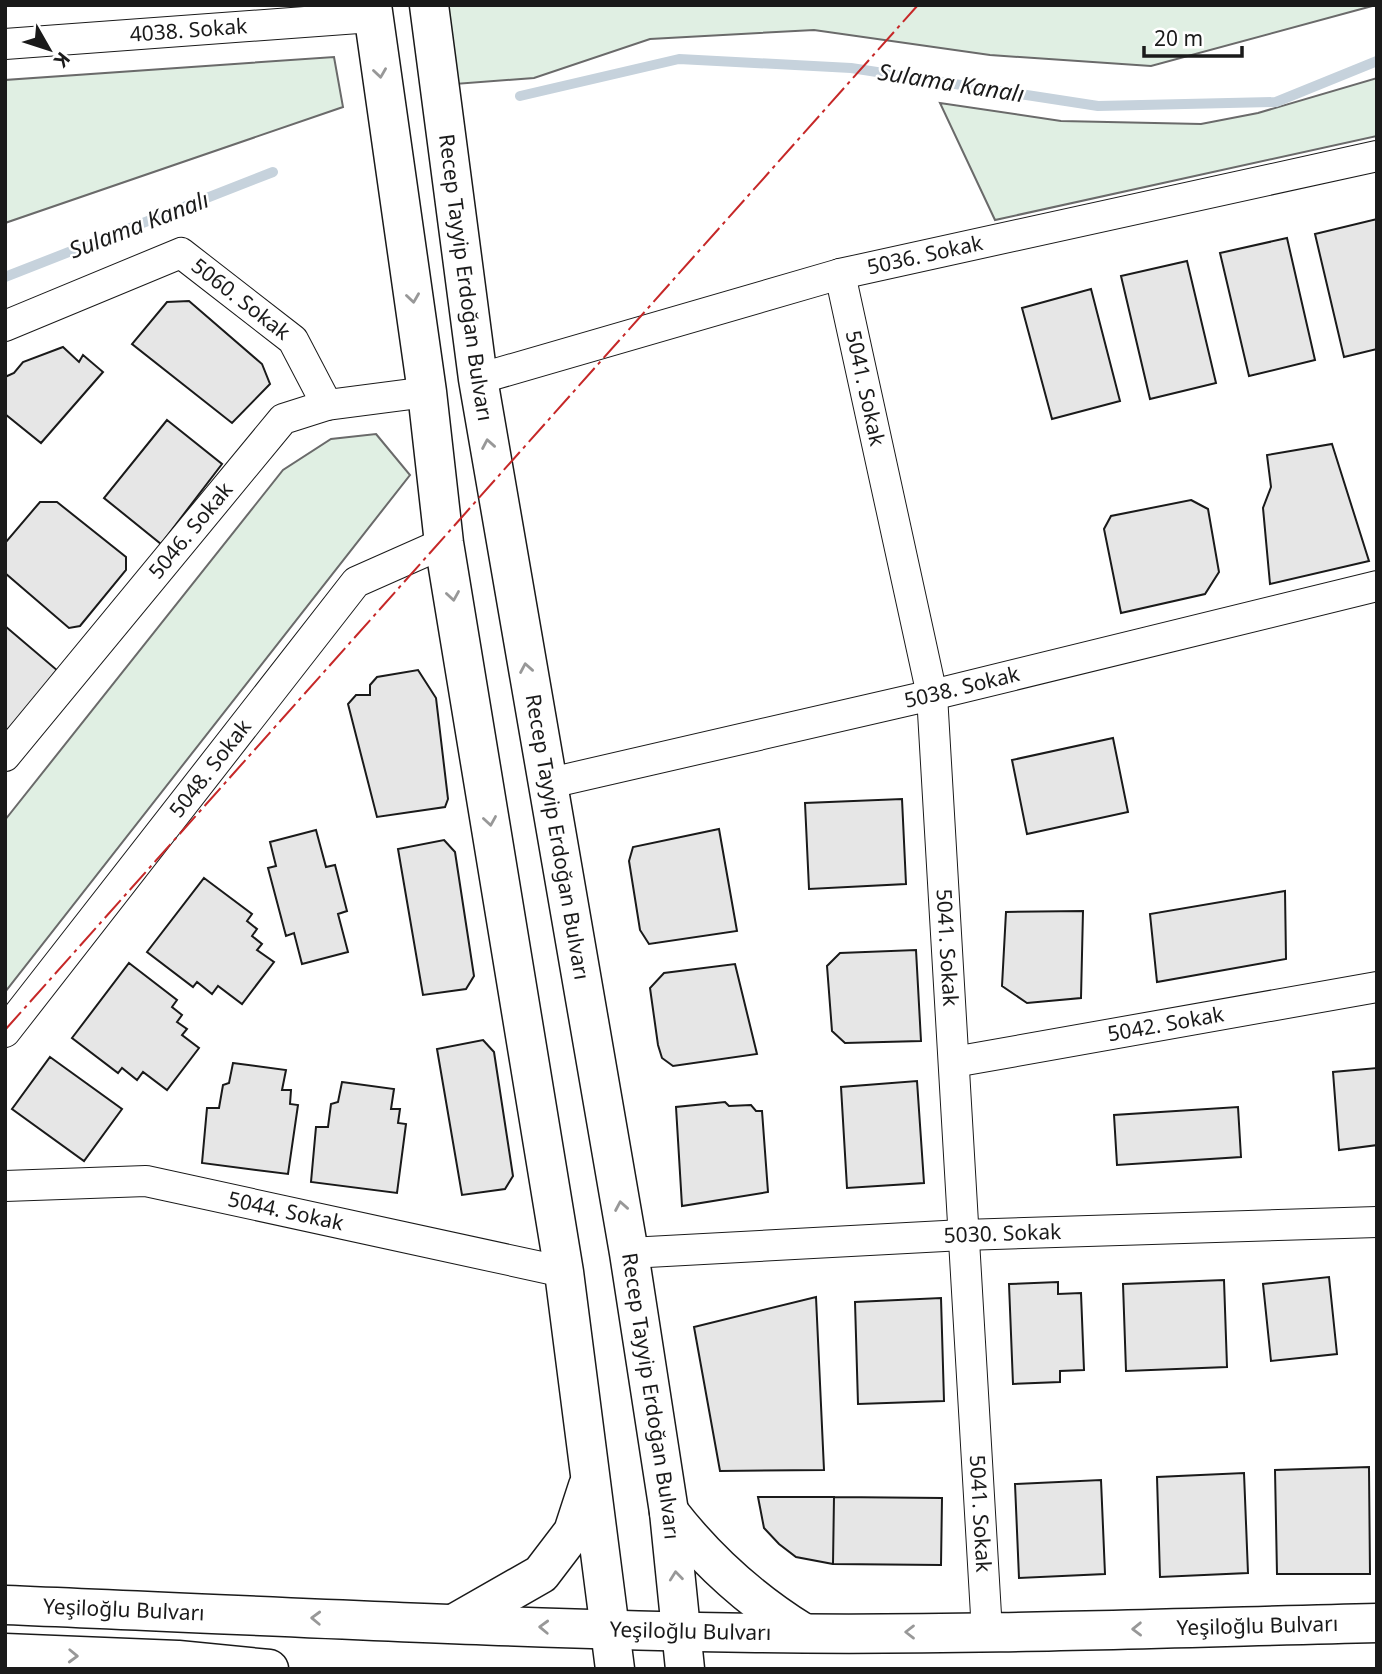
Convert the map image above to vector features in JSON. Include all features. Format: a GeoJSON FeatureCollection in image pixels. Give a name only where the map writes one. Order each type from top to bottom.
{"type":"FeatureCollection","features":[{"type":"Feature","properties":{"kind":"main road","name":"Recep Tayyip Erdoğan Bulvarı"},"geometry":{"type":"LineString","coordinates":[[429,5],[478,379],[629,1252],[669,1512],[685,1669]]}},
{"type":"Feature","properties":{"kind":"main road"},"geometry":{"type":"LineString","coordinates":[[372,11],[427,392],[444,543],[564,1272],[615,1669]]}},
{"type":"Feature","properties":{"kind":"main road"},"geometry":{"type":"LineString","coordinates":[[455,1623],[541,1574],[573,1532],[591,1477]]}},
{"type":"Feature","properties":{"kind":"main road"},"geometry":{"type":"LineString","coordinates":[[669,1512],[696,1547],[727,1578],[763,1608],[802,1632]]}},
{"type":"Feature","properties":{"kind":"main road","name":"Yeşiloğlu Bulvarı"},"geometry":{"type":"LineString","coordinates":[[5,1605],[612,1630],[987,1632],[1377,1623]]}},
{"type":"Feature","properties":{"kind":"main road"},"geometry":{"type":"LineString","coordinates":[[5,1653],[177,1660],[269,1669]]}},
{"type":"Feature","properties":{"kind":"street","name":"4038. Sokak"},"geometry":{"type":"LineString","coordinates":[[5,44],[372,11]]}},
{"type":"Feature","properties":{"kind":"street","name":"5036. Sokak"},"geometry":{"type":"LineString","coordinates":[[478,379],[841,274],[1377,156]]}},
{"type":"Feature","properties":{"kind":"street","name":"5060. Sokak"},"geometry":{"type":"LineString","coordinates":[[5,326],[181,253],[293,340],[327,405]]}},
{"type":"Feature","properties":{"kind":"street","name":"5041. Sokak"},"geometry":{"type":"LineString","coordinates":[[841,274],[932,695],[987,1632]]}},
{"type":"Feature","properties":{"kind":"street","name":"5046. Sokak"},"geometry":{"type":"LineString","coordinates":[[5,757],[284,419],[327,405],[427,392]]}},
{"type":"Feature","properties":{"kind":"street","name":"5048. Sokak"},"geometry":{"type":"LineString","coordinates":[[5,1032],[356,582],[444,543]]}},
{"type":"Feature","properties":{"kind":"street","name":"5038. Sokak"},"geometry":{"type":"LineString","coordinates":[[546,784],[932,695],[1377,586]]}},
{"type":"Feature","properties":{"kind":"street","name":"5042. Sokak"},"geometry":{"type":"LineString","coordinates":[[954,1062],[1377,987]]}},
{"type":"Feature","properties":{"kind":"street","name":"5044. Sokak"},"geometry":{"type":"LineString","coordinates":[[5,1186],[146,1181],[564,1272]]}},
{"type":"Feature","properties":{"kind":"street","name":"5030. Sokak"},"geometry":{"type":"LineString","coordinates":[[629,1252],[963,1235],[1377,1222]]}},
{"type":"Feature","properties":{"kind":"green space"},"geometry":{"type":"Polygon","coordinates":[[[440,5],[1376,5],[1151,66],[990,55],[814,30],[650,39],[534,78],[455,84],[440,5]]]}},
{"type":"Feature","properties":{"kind":"green space"},"geometry":{"type":"Polygon","coordinates":[[[334,57],[343,107],[5,223],[5,80],[334,57]]]}},
{"type":"Feature","properties":{"kind":"green space"},"geometry":{"type":"Polygon","coordinates":[[[1377,78],[1377,136],[995,220],[940,103],[1061,121],[1201,124],[1258,113],[1377,78]]]}},
{"type":"Feature","properties":{"kind":"green space"},"geometry":{"type":"Polygon","coordinates":[[[376,434],[410,475],[5,992],[5,820],[283,470],[331,439],[376,434]]]}},
{"type":"Feature","properties":{"kind":"building"},"geometry":{"type":"Polygon","coordinates":[[[1377,219],[1377,349],[1344,357],[1315,234],[1377,219]]]}},
{"type":"Feature","properties":{"kind":"building"},"geometry":{"type":"Polygon","coordinates":[[[1287,238],[1315,360],[1249,376],[1220,253],[1287,238]]]}},
{"type":"Feature","properties":{"kind":"building"},"geometry":{"type":"Polygon","coordinates":[[[1187,261],[1216,383],[1150,399],[1121,276],[1187,261]]]}},
{"type":"Feature","properties":{"kind":"building"},"geometry":{"type":"Polygon","coordinates":[[[1091,289],[1120,401],[1052,419],[1022,308],[1091,289]]]}},
{"type":"Feature","properties":{"kind":"building"},"geometry":{"type":"Polygon","coordinates":[[[189,301],[262,364],[270,384],[232,423],[132,344],[167,302],[189,301]]]}},
{"type":"Feature","properties":{"kind":"building"},"geometry":{"type":"Polygon","coordinates":[[[63,347],[79,362],[83,355],[103,372],[41,443],[5,414],[5,377],[14,373],[23,362],[63,347]]]}},
{"type":"Feature","properties":{"kind":"building"},"geometry":{"type":"Polygon","coordinates":[[[167,420],[222,464],[161,544],[104,498],[167,420]]]}},
{"type":"Feature","properties":{"kind":"building"},"geometry":{"type":"Polygon","coordinates":[[[1332,444],[1369,561],[1270,584],[1263,508],[1271,487],[1267,455],[1332,444]]]}},
{"type":"Feature","properties":{"kind":"building"},"geometry":{"type":"Polygon","coordinates":[[[1191,500],[1208,509],[1219,572],[1205,594],[1121,613],[1104,529],[1111,516],[1191,500]]]}},
{"type":"Feature","properties":{"kind":"building"},"geometry":{"type":"Polygon","coordinates":[[[40,502],[57,502],[126,557],[126,570],[80,626],[69,628],[5,573],[5,543],[40,502]]]}},
{"type":"Feature","properties":{"kind":"building"},"geometry":{"type":"Polygon","coordinates":[[[5,626],[58,671],[5,734],[5,626]]]}},
{"type":"Feature","properties":{"kind":"building"},"geometry":{"type":"Polygon","coordinates":[[[418,670],[436,698],[448,799],[445,807],[377,817],[348,704],[356,695],[370,695],[370,685],[377,677],[418,670]]]}},
{"type":"Feature","properties":{"kind":"building"},"geometry":{"type":"Polygon","coordinates":[[[1113,738],[1128,812],[1027,834],[1012,760],[1113,738]]]}},
{"type":"Feature","properties":{"kind":"building"},"geometry":{"type":"Polygon","coordinates":[[[902,799],[906,884],[809,889],[805,803],[902,799]]]}},
{"type":"Feature","properties":{"kind":"building"},"geometry":{"type":"Polygon","coordinates":[[[719,829],[737,931],[649,944],[640,930],[629,861],[633,847],[719,829]]]}},
{"type":"Feature","properties":{"kind":"building"},"geometry":{"type":"Polygon","coordinates":[[[316,830],[326,867],[335,865],[347,911],[338,914],[348,952],[302,964],[294,933],[286,936],[268,868],[276,866],[270,842],[316,830]]]}},
{"type":"Feature","properties":{"kind":"building"},"geometry":{"type":"Polygon","coordinates":[[[444,840],[455,852],[474,976],[466,989],[423,995],[398,849],[444,840]]]}},
{"type":"Feature","properties":{"kind":"building"},"geometry":{"type":"Polygon","coordinates":[[[204,878],[252,914],[247,921],[257,929],[252,936],[262,944],[257,950],[274,962],[242,1004],[218,986],[212,994],[197,982],[193,987],[147,952],[204,878]]]}},
{"type":"Feature","properties":{"kind":"building"},"geometry":{"type":"Polygon","coordinates":[[[1285,891],[1286,959],[1157,982],[1150,914],[1285,891]]]}},
{"type":"Feature","properties":{"kind":"building"},"geometry":{"type":"Polygon","coordinates":[[[1083,911],[1081,998],[1027,1003],[1002,986],[1006,912],[1083,911]]]}},
{"type":"Feature","properties":{"kind":"building"},"geometry":{"type":"Polygon","coordinates":[[[916,950],[921,1041],[845,1043],[832,1031],[827,966],[840,953],[916,950]]]}},
{"type":"Feature","properties":{"kind":"building"},"geometry":{"type":"Polygon","coordinates":[[[129,963],[177,1000],[172,1007],[182,1015],[177,1022],[187,1029],[182,1035],[199,1048],[167,1090],[143,1072],[137,1080],[122,1068],[118,1073],[72,1038],[129,963]]]}},
{"type":"Feature","properties":{"kind":"building"},"geometry":{"type":"Polygon","coordinates":[[[735,964],[757,1054],[673,1066],[662,1058],[658,1045],[650,988],[664,973],[735,964]]]}},
{"type":"Feature","properties":{"kind":"building"},"geometry":{"type":"Polygon","coordinates":[[[483,1040],[494,1052],[513,1176],[505,1189],[462,1195],[437,1049],[483,1040]]]}},
{"type":"Feature","properties":{"kind":"building"},"geometry":{"type":"Polygon","coordinates":[[[50,1057],[122,1109],[84,1161],[12,1109],[50,1057]]]}},
{"type":"Feature","properties":{"kind":"building"},"geometry":{"type":"Polygon","coordinates":[[[233,1063],[286,1070],[282,1090],[291,1090],[290,1104],[298,1105],[288,1174],[202,1163],[207,1108],[219,1108],[223,1085],[229,1083],[233,1063]]]}},
{"type":"Feature","properties":{"kind":"building"},"geometry":{"type":"Polygon","coordinates":[[[1377,1068],[1377,1145],[1339,1150],[1333,1072],[1377,1068]]]}},
{"type":"Feature","properties":{"kind":"building"},"geometry":{"type":"Polygon","coordinates":[[[917,1081],[924,1183],[847,1188],[841,1087],[917,1081]]]}},
{"type":"Feature","properties":{"kind":"building"},"geometry":{"type":"Polygon","coordinates":[[[342,1082],[394,1089],[391,1109],[400,1109],[398,1123],[406,1124],[397,1193],[311,1182],[316,1127],[328,1127],[331,1104],[338,1102],[342,1082]]]}},
{"type":"Feature","properties":{"kind":"building"},"geometry":{"type":"Polygon","coordinates":[[[725,1102],[729,1106],[751,1105],[756,1111],[762,1111],[768,1192],[682,1206],[676,1107],[725,1102]]]}},
{"type":"Feature","properties":{"kind":"building"},"geometry":{"type":"Polygon","coordinates":[[[1238,1107],[1241,1157],[1117,1165],[1114,1115],[1238,1107]]]}},
{"type":"Feature","properties":{"kind":"building"},"geometry":{"type":"Polygon","coordinates":[[[1329,1277],[1337,1354],[1271,1361],[1263,1284],[1329,1277]]]}},
{"type":"Feature","properties":{"kind":"building"},"geometry":{"type":"Polygon","coordinates":[[[1224,1280],[1227,1367],[1126,1371],[1123,1284],[1224,1280]]]}},
{"type":"Feature","properties":{"kind":"building"},"geometry":{"type":"Polygon","coordinates":[[[1058,1282],[1058,1294],[1081,1293],[1084,1370],[1060,1371],[1060,1382],[1013,1384],[1009,1284],[1058,1282]]]}},
{"type":"Feature","properties":{"kind":"building"},"geometry":{"type":"Polygon","coordinates":[[[816,1297],[824,1470],[720,1471],[694,1327],[816,1297]]]}},
{"type":"Feature","properties":{"kind":"building"},"geometry":{"type":"Polygon","coordinates":[[[941,1298],[944,1401],[858,1404],[855,1302],[941,1298]]]}},
{"type":"Feature","properties":{"kind":"building"},"geometry":{"type":"Polygon","coordinates":[[[1369,1467],[1370,1574],[1277,1574],[1275,1470],[1369,1467]]]}},
{"type":"Feature","properties":{"kind":"building"},"geometry":{"type":"Polygon","coordinates":[[[1244,1473],[1248,1573],[1160,1577],[1157,1477],[1244,1473]]]}},
{"type":"Feature","properties":{"kind":"building"},"geometry":{"type":"Polygon","coordinates":[[[1101,1480],[1105,1574],[1019,1578],[1015,1484],[1101,1480]]]}},
{"type":"Feature","properties":{"kind":"building"},"geometry":{"type":"Polygon","coordinates":[[[758,1497],[834,1497],[833,1564],[796,1557],[779,1544],[764,1528],[758,1497]]]}},
{"type":"Feature","properties":{"kind":"building"},"geometry":{"type":"Polygon","coordinates":[[[834,1497],[942,1498],[941,1565],[833,1564],[834,1497]]]}},
{"type":"Feature","properties":{"kind":"waterway","name":"Sulama Kanalı"},"geometry":{"type":"LineString","coordinates":[[520,96],[679,59],[851,68],[1098,106],[1276,102],[1377,61]]}},
{"type":"Feature","properties":{"kind":"waterway","name":"Sulama Kanalı"},"geometry":{"type":"LineString","coordinates":[[5,277],[273,172]]}},
{"type":"Feature","properties":{"kind":"power"},"geometry":{"type":"LineString","coordinates":[[5,1030],[918,5]]}}]}
